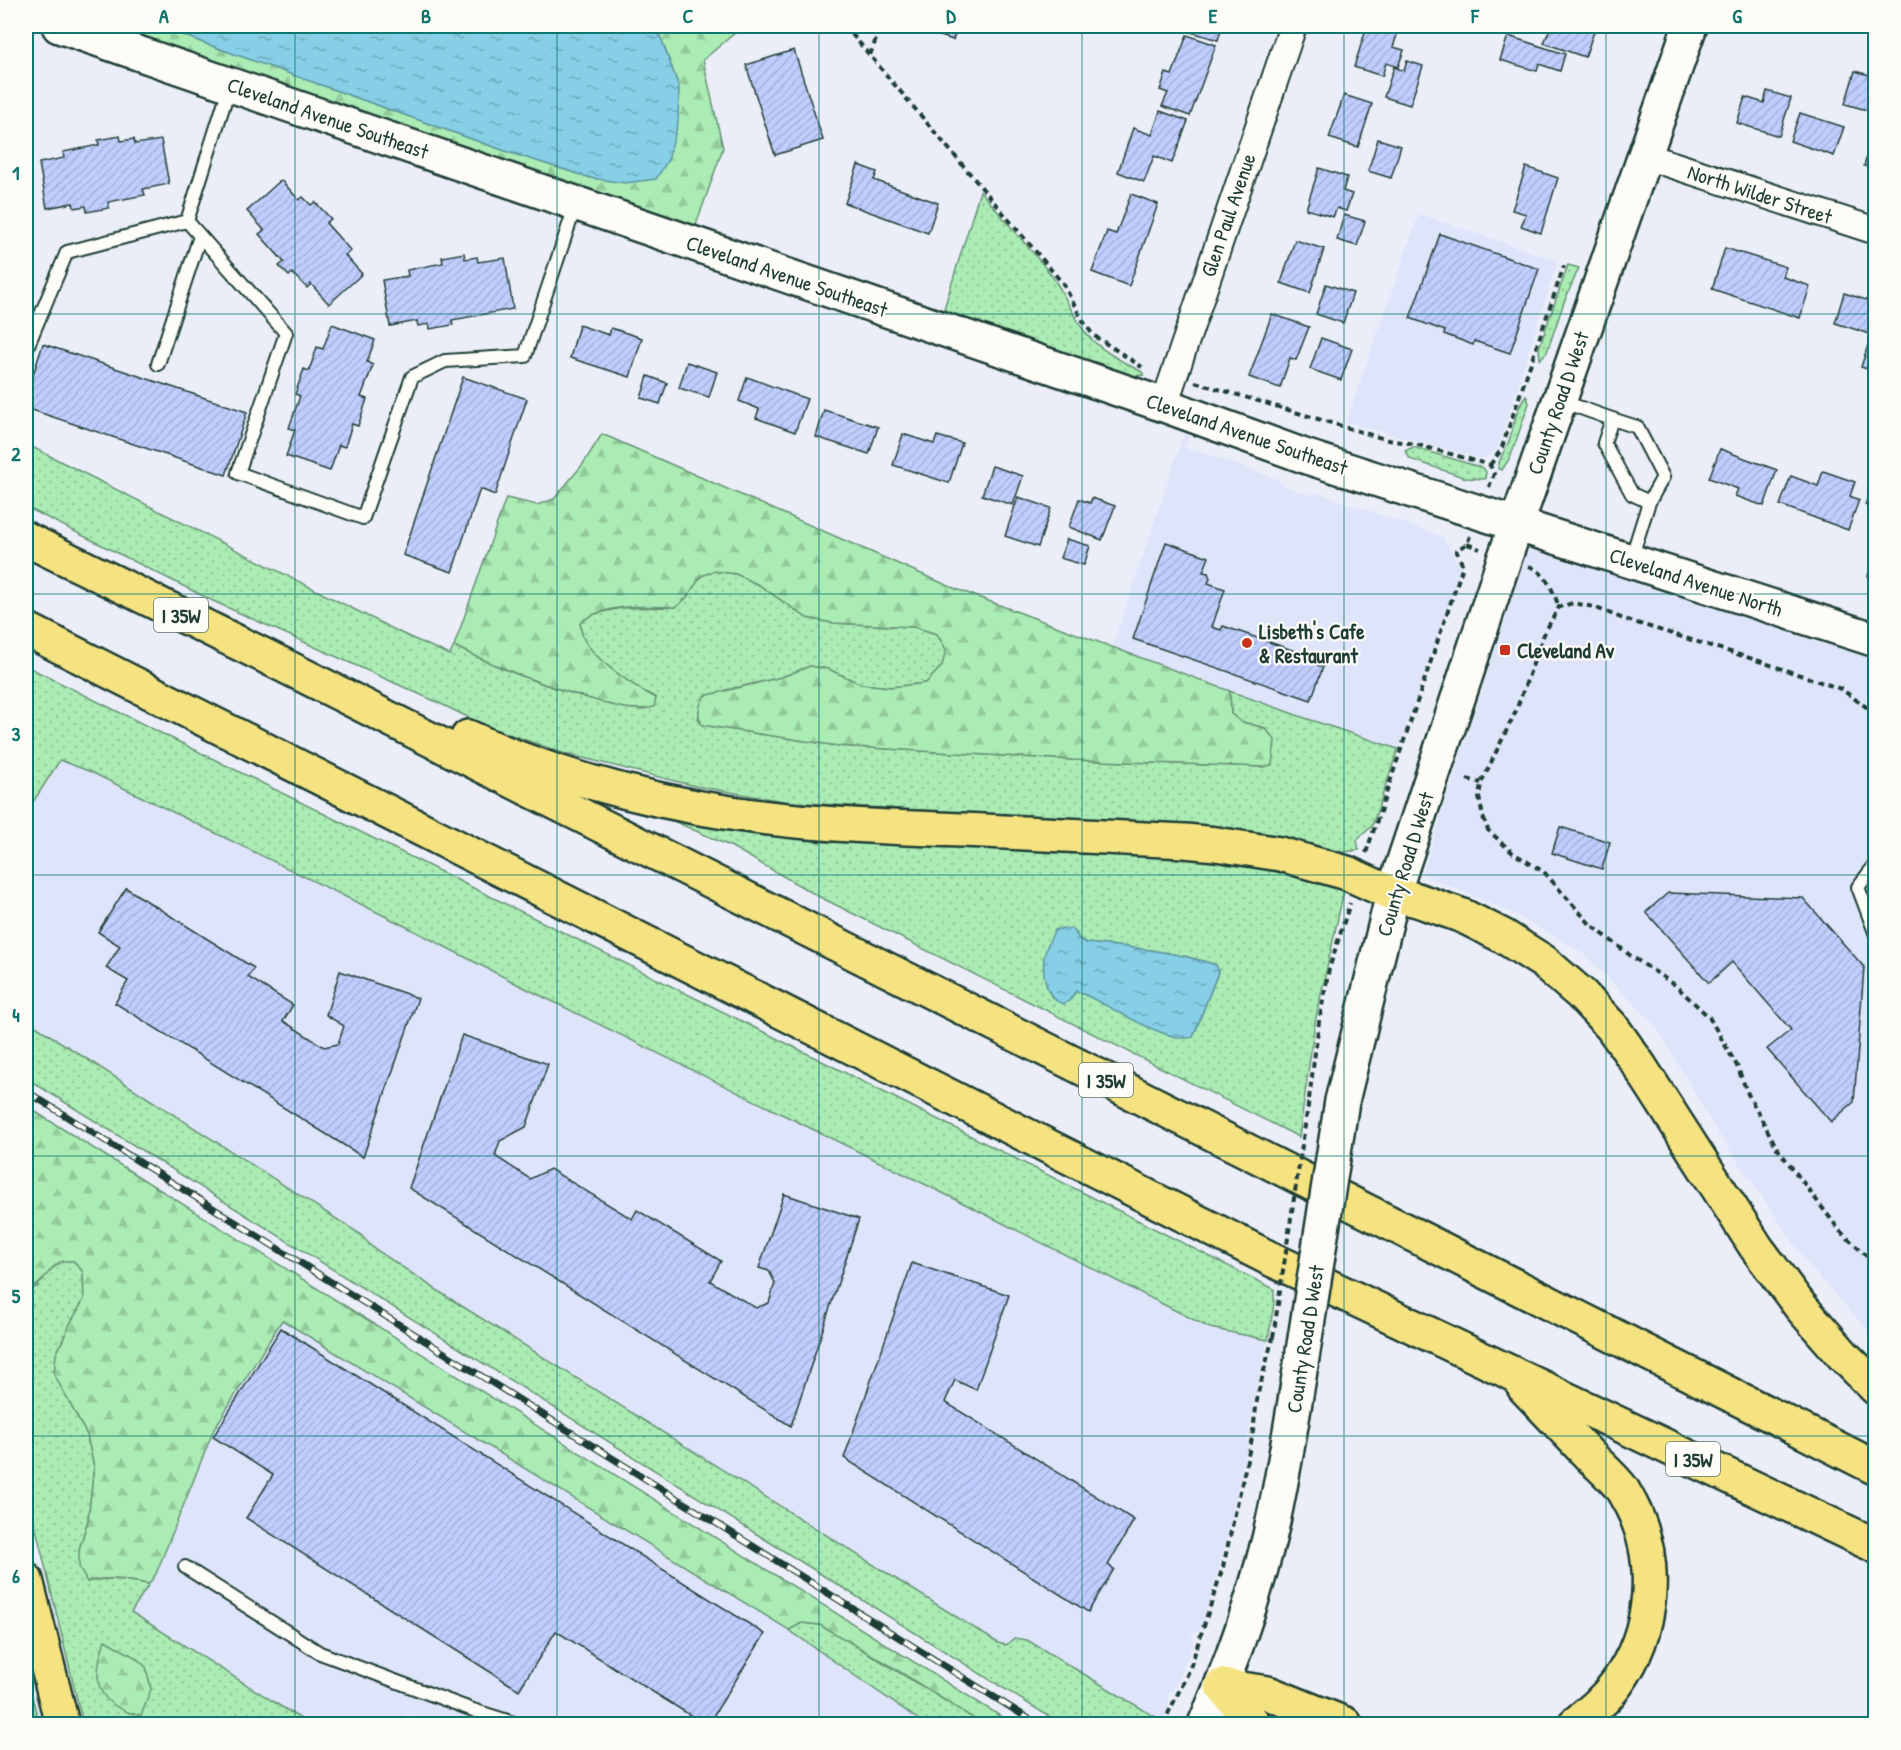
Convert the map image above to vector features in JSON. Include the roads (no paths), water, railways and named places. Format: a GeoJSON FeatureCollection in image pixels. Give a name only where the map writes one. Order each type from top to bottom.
{"type":"FeatureCollection","features":[{"type":"Feature","properties":{"kind":"highway","name":"I 35W"},"geometry":{"type":"LineString","coordinates":[[26,539],[265,656],[1875,1468]]}},
{"type":"Feature","properties":{"kind":"highway","name":"I 35W"},"geometry":{"type":"LineString","coordinates":[[26,629],[1258,1253],[1875,1546]]}},
{"type":"Feature","properties":{"kind":"highway"},"geometry":{"type":"LineString","coordinates":[[265,656],[394,703],[482,743],[559,771],[633,793],[709,809],[786,820],[1216,844],[1280,854],[1347,873],[1393,894],[1463,916],[1503,936],[1544,962],[1581,994],[1611,1027],[1639,1065],[1756,1246],[1800,1306],[1875,1388]]}},
{"type":"Feature","properties":{"kind":"highway"},"geometry":{"type":"LineString","coordinates":[[1510,1372],[1622,1490],[1636,1516],[1645,1541],[1650,1571],[1649,1601],[1642,1633],[1631,1660],[1617,1683],[1598,1706],[1575,1725]]}},
{"type":"Feature","properties":{"kind":"highway"},"geometry":{"type":"LineString","coordinates":[[26,1580],[62,1725]]}},
{"type":"Feature","properties":{"kind":"highway"},"geometry":{"type":"LineString","coordinates":[[1222,1686],[1254,1725]]}},
{"type":"Feature","properties":{"kind":"highway"},"geometry":{"type":"LineString","coordinates":[[1222,1686],[1268,1693],[1345,1725]]}},
{"type":"Feature","properties":{"kind":"street","name":"Cleveland Avenue Southeast"},"geometry":{"type":"LineString","coordinates":[[59,26],[576,204],[1169,391],[1308,457],[1516,523]]}},
{"type":"Feature","properties":{"kind":"street","name":"Glen Paul Avenue"},"geometry":{"type":"LineString","coordinates":[[1169,391],[1293,26]]}},
{"type":"Feature","properties":{"kind":"street","name":"County Road D West"},"geometry":{"type":"LineString","coordinates":[[1206,1725],[1222,1686],[1269,1537],[1289,1440],[1342,1101],[1393,894],[1516,523],[1690,26]]}},
{"type":"Feature","properties":{"kind":"street","name":"North Wilder Street"},"geometry":{"type":"LineString","coordinates":[[1645,156],[1875,231]]}},
{"type":"Feature","properties":{"kind":"street","name":"Cleveland Avenue North"},"geometry":{"type":"LineString","coordinates":[[1516,523],[1875,640]]}},
{"type":"Feature","properties":{"kind":"lane"},"geometry":{"type":"LineString","coordinates":[[187,221],[231,85]]}},
{"type":"Feature","properties":{"kind":"lane"},"geometry":{"type":"LineString","coordinates":[[187,221],[286,333],[238,473],[363,518],[412,377],[445,361],[525,356],[576,204]]}},
{"type":"Feature","properties":{"kind":"lane"},"geometry":{"type":"LineString","coordinates":[[26,350],[67,252],[187,221]]}},
{"type":"Feature","properties":{"kind":"lane"},"geometry":{"type":"LineString","coordinates":[[158,364],[200,236]]}},
{"type":"Feature","properties":{"kind":"lane"},"geometry":{"type":"LineString","coordinates":[[1559,401],[1637,427],[1663,477],[1649,502],[1630,560]]}},
{"type":"Feature","properties":{"kind":"lane"},"geometry":{"type":"LineString","coordinates":[[1612,419],[1605,443],[1632,494],[1649,502]]}},
{"type":"Feature","properties":{"kind":"lane"},"geometry":{"type":"LineString","coordinates":[[1875,864],[1858,886],[1875,935]]}},
{"type":"Feature","properties":{"kind":"lane"},"geometry":{"type":"LineString","coordinates":[[185,1567],[320,1653],[517,1725]]}},
{"type":"Feature","properties":{"kind":"water"},"geometry":{"type":"Polygon","coordinates":[[[160,26],[654,26],[661,38],[679,87],[678,123],[668,160],[656,179],[625,183],[591,178],[508,152],[160,26]]]}},
{"type":"Feature","properties":{"kind":"water"},"geometry":{"type":"Polygon","coordinates":[[[1073,929],[1079,939],[1086,943],[1168,953],[1216,965],[1217,975],[1193,1037],[1181,1038],[1151,1029],[1076,991],[1069,1001],[1064,1004],[1058,1002],[1046,986],[1044,958],[1055,930],[1073,929]]]}},
{"type":"Feature","properties":{"kind":"railway"},"geometry":{"type":"LineString","coordinates":[[26,1091],[1037,1724]]}},
{"type":"Feature","properties":{"kind":"place","name":"Lisbeth's Cafe & Restaurant"},"geometry":{"type":"Point","coordinates":[1247,643]}},
{"type":"Feature","properties":{"kind":"place","name":"Cleveland Av"},"geometry":{"type":"Point","coordinates":[1505,650]}}]}
